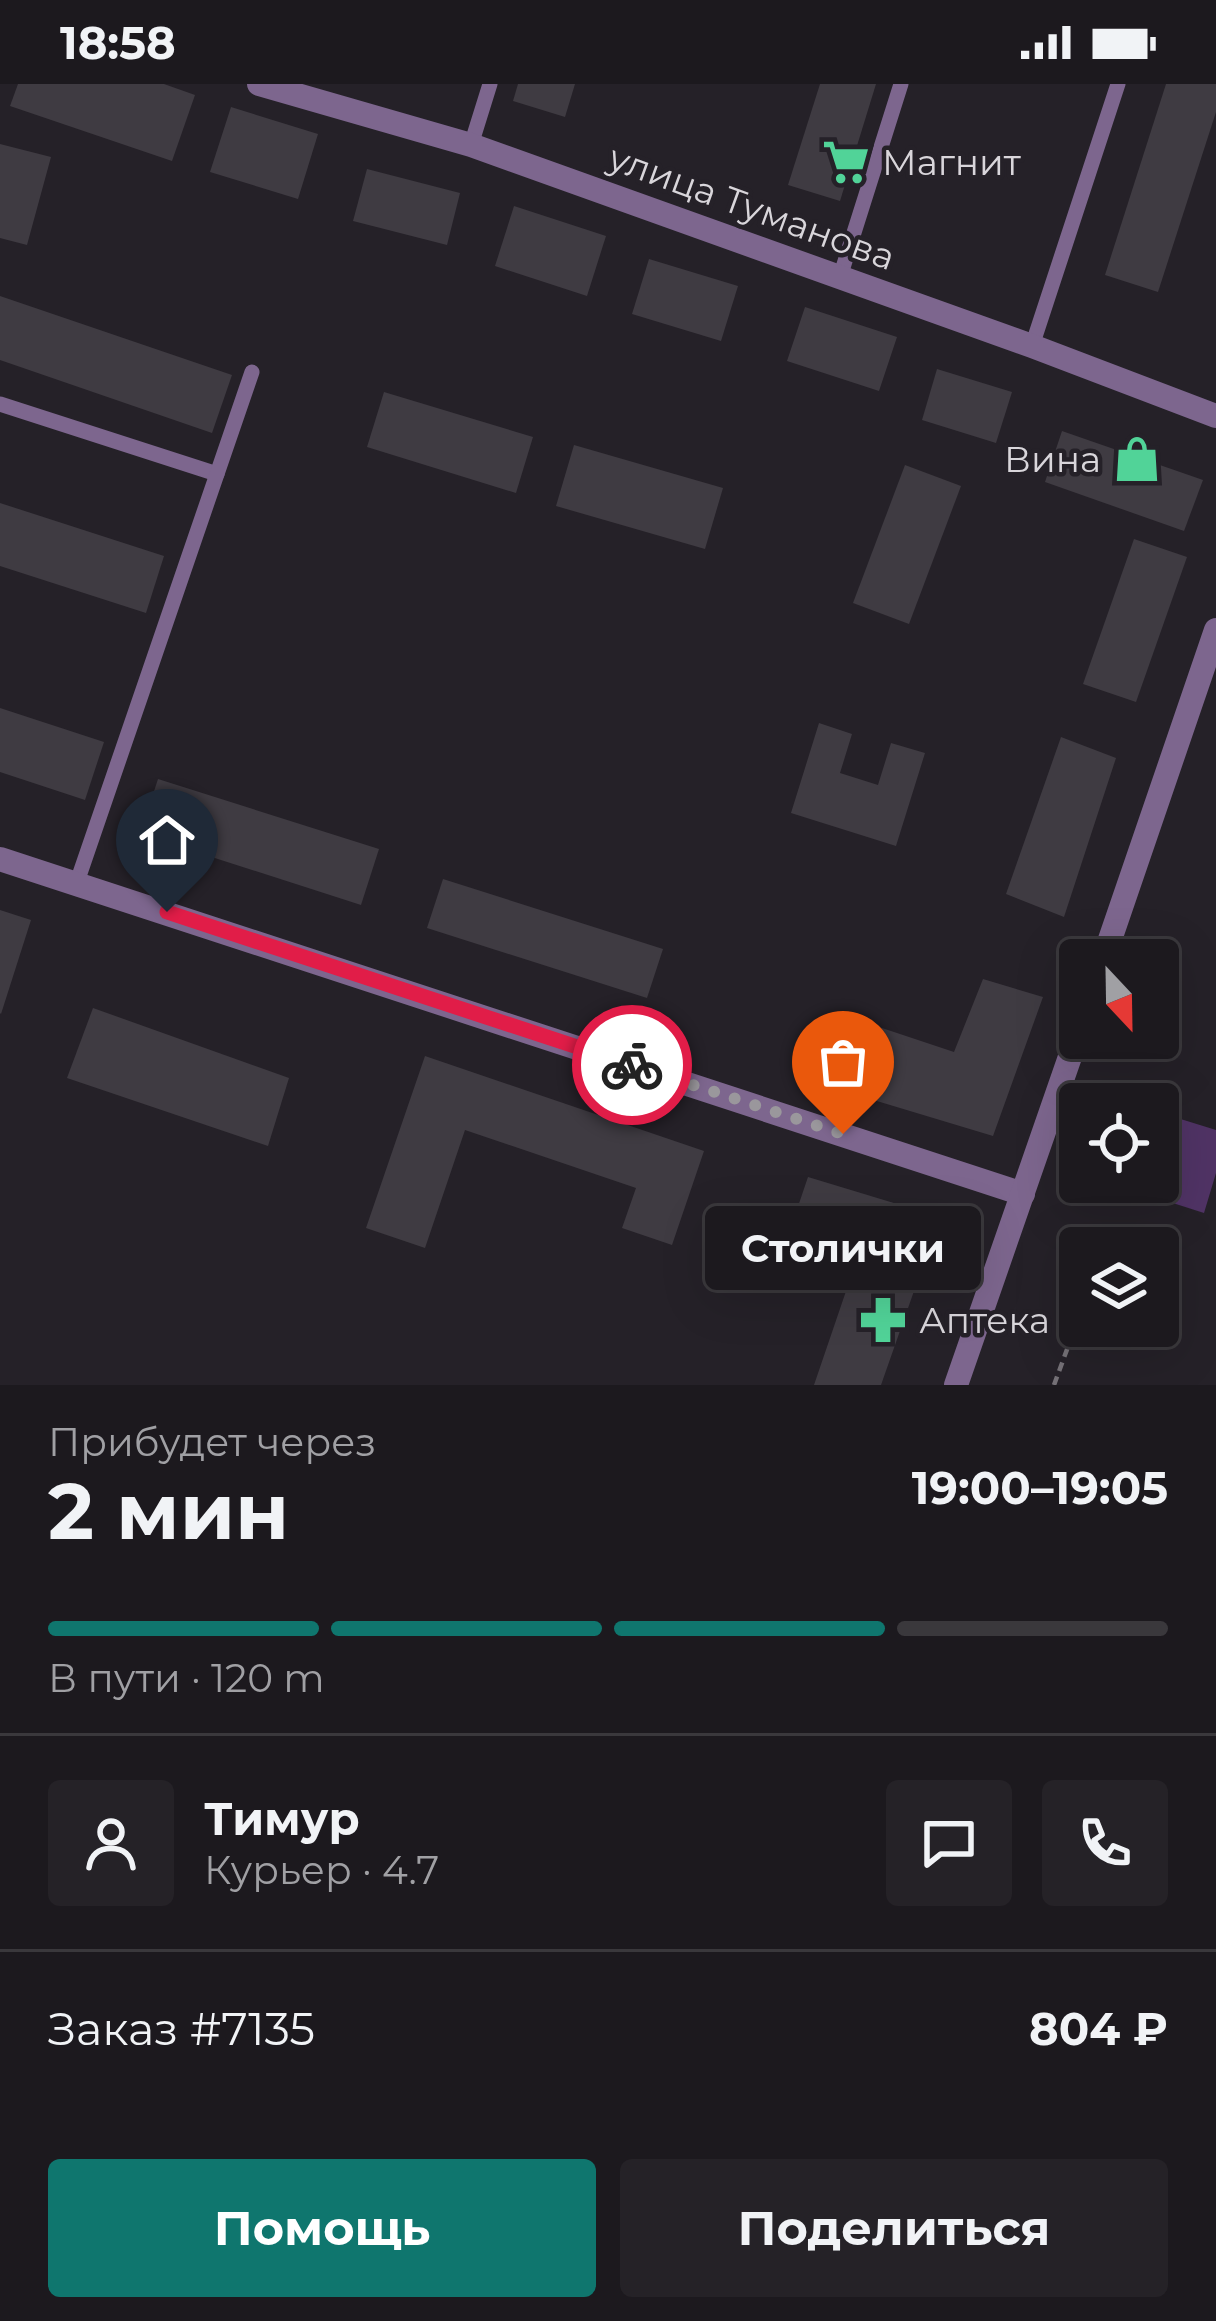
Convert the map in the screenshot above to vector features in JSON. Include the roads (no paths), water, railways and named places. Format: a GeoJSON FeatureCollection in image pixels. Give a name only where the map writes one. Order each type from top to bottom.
{"type":"FeatureCollection","features":[{"type":"Feature","properties":{"kind":"street","name":"улица Туманова"},"geometry":{"type":"LineString","coordinates":[[259,84],[295,89],[471,145],[1216,416]]}},
{"type":"Feature","properties":{"kind":"street"},"geometry":{"type":"LineString","coordinates":[[1110,939],[1216,630]]}},
{"type":"Feature","properties":{"kind":"street"},"geometry":{"type":"LineString","coordinates":[[0,859],[1023,1194]]}},
{"type":"Feature","properties":{"kind":"street"},"geometry":{"type":"LineString","coordinates":[[956,1385],[1069,1059]]}},
{"type":"Feature","properties":{"kind":"lane"},"geometry":{"type":"LineString","coordinates":[[471,145],[490,84]]}},
{"type":"Feature","properties":{"kind":"lane"},"geometry":{"type":"LineString","coordinates":[[840,277],[901,84]]}},
{"type":"Feature","properties":{"kind":"lane"},"geometry":{"type":"LineString","coordinates":[[1032,346],[1118,84]]}},
{"type":"Feature","properties":{"kind":"lane"},"geometry":{"type":"LineString","coordinates":[[76,882],[252,372]]}},
{"type":"Feature","properties":{"kind":"lane"},"geometry":{"type":"LineString","coordinates":[[0,404],[217,474]]}},
{"type":"Feature","properties":{"kind":"place","name":"Магнит"},"geometry":{"type":"Point","coordinates":[846,162]}},
{"type":"Feature","properties":{"kind":"place","name":"Вина"},"geometry":{"type":"Point","coordinates":[1137,459]}},
{"type":"Feature","properties":{"kind":"place","name":"Столички"},"geometry":{"type":"Point","coordinates":[843,1134]}},
{"type":"Feature","properties":{"kind":"place","name":"Аптека"},"geometry":{"type":"Point","coordinates":[883,1320]}}]}
